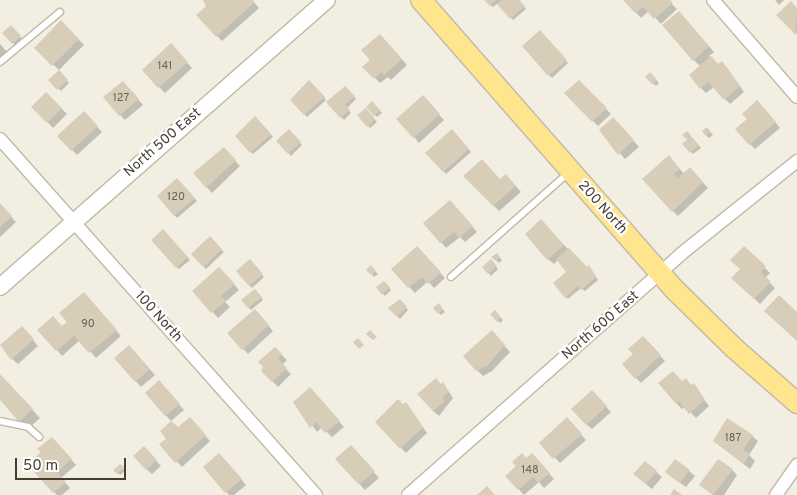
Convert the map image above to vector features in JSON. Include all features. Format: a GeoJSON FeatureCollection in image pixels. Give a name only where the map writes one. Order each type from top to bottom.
{"type":"FeatureCollection","features":[{"type":"Feature","properties":{"kind":"main road","name":"200 North"},"geometry":{"type":"LineString","coordinates":[[421,0],[569,172],[660,273],[734,348],[797,403]]}},
{"type":"Feature","properties":{"kind":"street","name":"North 500 East"},"geometry":{"type":"LineString","coordinates":[[0,287],[327,0]]}},
{"type":"Feature","properties":{"kind":"street"},"geometry":{"type":"LineString","coordinates":[[712,0],[797,97]]}},
{"type":"Feature","properties":{"kind":"street","name":"100 North"},"geometry":{"type":"LineString","coordinates":[[0,140],[316,495]]}},
{"type":"Feature","properties":{"kind":"street","name":"North 600 East"},"geometry":{"type":"LineString","coordinates":[[408,495],[660,273],[797,161]]}},
{"type":"Feature","properties":{"kind":"street"},"geometry":{"type":"LineString","coordinates":[[776,495],[797,465]]}},
{"type":"Feature","properties":{"kind":"lane"},"geometry":{"type":"LineString","coordinates":[[0,62],[60,12]]}},
{"type":"Feature","properties":{"kind":"lane"},"geometry":{"type":"LineString","coordinates":[[451,277],[569,172]]}},
{"type":"Feature","properties":{"kind":"lane"},"geometry":{"type":"LineString","coordinates":[[0,421],[28,427],[39,438]]}},
{"type":"Feature","properties":{"kind":"building"},"geometry":{"type":"Polygon","coordinates":[[[203,0],[253,0],[255,2],[216,37],[196,15],[206,6],[203,0]]]}},
{"type":"Feature","properties":{"kind":"building"},"geometry":{"type":"Polygon","coordinates":[[[484,0],[496,0],[490,6],[484,0]]]}},
{"type":"Feature","properties":{"kind":"building"},"geometry":{"type":"Polygon","coordinates":[[[502,0],[519,0],[525,6],[510,19],[497,4],[502,0]]]}},
{"type":"Feature","properties":{"kind":"building"},"geometry":{"type":"Polygon","coordinates":[[[623,0],[670,0],[673,3],[654,19],[643,7],[635,13],[623,0]]]}},
{"type":"Feature","properties":{"kind":"building"},"geometry":{"type":"Polygon","coordinates":[[[791,1],[797,8],[796,35],[776,15],[791,1]]]}},
{"type":"Feature","properties":{"kind":"building"},"geometry":{"type":"Polygon","coordinates":[[[679,11],[709,46],[693,61],[662,25],[679,11]]]}},
{"type":"Feature","properties":{"kind":"building"},"geometry":{"type":"Polygon","coordinates":[[[61,20],[79,39],[52,66],[34,48],[61,20]]]}},
{"type":"Feature","properties":{"kind":"building"},"geometry":{"type":"Polygon","coordinates":[[[11,25],[21,36],[12,44],[2,33],[11,25]]]}},
{"type":"Feature","properties":{"kind":"building"},"geometry":{"type":"Polygon","coordinates":[[[540,30],[567,60],[548,76],[522,46],[540,30]]]}},
{"type":"Feature","properties":{"kind":"building"},"geometry":{"type":"Polygon","coordinates":[[[380,34],[402,59],[384,75],[381,72],[374,79],[362,67],[370,60],[361,50],[380,34]]]}},
{"type":"Feature","properties":{"kind":"building"},"geometry":{"type":"Polygon","coordinates":[[[171,43],[188,62],[158,88],[142,70],[171,43]]]}},
{"type":"Feature","properties":{"kind":"building"},"geometry":{"type":"Polygon","coordinates":[[[711,56],[718,64],[722,61],[740,86],[724,100],[708,82],[700,89],[689,75],[711,56]]]}},
{"type":"Feature","properties":{"kind":"building"},"geometry":{"type":"Polygon","coordinates":[[[59,70],[68,80],[57,90],[48,80],[59,70]]]}},
{"type":"Feature","properties":{"kind":"building"},"geometry":{"type":"Polygon","coordinates":[[[650,72],[657,80],[653,85],[645,77],[650,72]]]}},
{"type":"Feature","properties":{"kind":"building"},"geometry":{"type":"Polygon","coordinates":[[[309,80],[325,97],[304,115],[290,100],[309,80]]]}},
{"type":"Feature","properties":{"kind":"building"},"geometry":{"type":"Polygon","coordinates":[[[579,80],[607,108],[592,122],[564,93],[579,80]]]}},
{"type":"Feature","properties":{"kind":"building"},"geometry":{"type":"Polygon","coordinates":[[[123,81],[139,99],[119,116],[103,97],[123,81]]]}},
{"type":"Feature","properties":{"kind":"building"},"geometry":{"type":"Polygon","coordinates":[[[345,86],[355,96],[345,105],[350,110],[340,118],[326,102],[345,86]]]}},
{"type":"Feature","properties":{"kind":"building"},"geometry":{"type":"Polygon","coordinates":[[[46,92],[62,108],[47,123],[31,107],[46,92]]]}},
{"type":"Feature","properties":{"kind":"building"},"geometry":{"type":"Polygon","coordinates":[[[423,95],[440,114],[413,138],[396,119],[423,95]]]}},
{"type":"Feature","properties":{"kind":"building"},"geometry":{"type":"Polygon","coordinates":[[[757,100],[776,122],[749,145],[735,129],[747,119],[742,114],[757,100]]]}},
{"type":"Feature","properties":{"kind":"building"},"geometry":{"type":"Polygon","coordinates":[[[372,101],[380,110],[374,116],[366,107],[372,101]]]}},
{"type":"Feature","properties":{"kind":"building"},"geometry":{"type":"Polygon","coordinates":[[[366,108],[375,119],[367,127],[357,115],[366,108]]]}},
{"type":"Feature","properties":{"kind":"building"},"geometry":{"type":"Polygon","coordinates":[[[84,111],[98,126],[71,151],[57,136],[84,111]]]}},
{"type":"Feature","properties":{"kind":"building"},"geometry":{"type":"Polygon","coordinates":[[[255,116],[271,134],[250,153],[235,136],[255,116]]]}},
{"type":"Feature","properties":{"kind":"building"},"geometry":{"type":"Polygon","coordinates":[[[613,117],[634,140],[618,155],[599,130],[613,117]]]}},
{"type":"Feature","properties":{"kind":"building"},"geometry":{"type":"Polygon","coordinates":[[[707,127],[711,132],[706,136],[702,131],[707,127]]]}},
{"type":"Feature","properties":{"kind":"building"},"geometry":{"type":"Polygon","coordinates":[[[289,129],[301,142],[288,154],[276,141],[289,129]]]}},
{"type":"Feature","properties":{"kind":"building"},"geometry":{"type":"Polygon","coordinates":[[[452,129],[469,149],[443,172],[425,153],[452,129]]]}},
{"type":"Feature","properties":{"kind":"building"},"geometry":{"type":"Polygon","coordinates":[[[687,131],[691,135],[686,139],[682,135],[687,131]]]}},
{"type":"Feature","properties":{"kind":"building"},"geometry":{"type":"Polygon","coordinates":[[[691,136],[699,145],[690,153],[682,144],[691,136]]]}},
{"type":"Feature","properties":{"kind":"building"},"geometry":{"type":"Polygon","coordinates":[[[224,147],[236,160],[206,188],[193,173],[224,147]]]}},
{"type":"Feature","properties":{"kind":"building"},"geometry":{"type":"Polygon","coordinates":[[[669,155],[680,169],[674,174],[678,178],[690,167],[703,182],[672,212],[642,179],[669,155]]]}},
{"type":"Feature","properties":{"kind":"building"},"geometry":{"type":"Polygon","coordinates":[[[482,159],[500,179],[506,174],[516,186],[493,206],[463,176],[482,159]]]}},
{"type":"Feature","properties":{"kind":"building"},"geometry":{"type":"Polygon","coordinates":[[[177,178],[195,198],[174,216],[157,196],[177,178]]]}},
{"type":"Feature","properties":{"kind":"building"},"geometry":{"type":"Polygon","coordinates":[[[450,200],[473,226],[459,238],[454,232],[440,243],[423,223],[450,200]]]}},
{"type":"Feature","properties":{"kind":"building"},"geometry":{"type":"Polygon","coordinates":[[[0,203],[12,216],[0,227],[0,203]]]}},
{"type":"Feature","properties":{"kind":"building"},"geometry":{"type":"Polygon","coordinates":[[[541,219],[564,245],[547,260],[525,234],[541,219]]]}},
{"type":"Feature","properties":{"kind":"building"},"geometry":{"type":"Polygon","coordinates":[[[163,229],[188,257],[176,268],[151,240],[163,229]]]}},
{"type":"Feature","properties":{"kind":"building"},"geometry":{"type":"Polygon","coordinates":[[[210,236],[222,249],[203,267],[191,254],[210,236]]]}},
{"type":"Feature","properties":{"kind":"building"},"geometry":{"type":"Polygon","coordinates":[[[417,246],[441,272],[428,284],[422,277],[408,288],[391,269],[417,246]]]}},
{"type":"Feature","properties":{"kind":"building"},"geometry":{"type":"Polygon","coordinates":[[[744,246],[766,266],[761,272],[771,282],[754,299],[731,278],[740,269],[730,260],[744,246]]]}},
{"type":"Feature","properties":{"kind":"building"},"geometry":{"type":"Polygon","coordinates":[[[569,248],[587,267],[589,265],[596,277],[581,290],[578,286],[565,298],[553,283],[566,272],[556,259],[569,248]]]}},
{"type":"Feature","properties":{"kind":"building"},"geometry":{"type":"Polygon","coordinates":[[[497,253],[500,257],[496,261],[491,257],[497,253]]]}},
{"type":"Feature","properties":{"kind":"building"},"geometry":{"type":"Polygon","coordinates":[[[250,259],[263,274],[249,286],[236,271],[250,259]]]}},
{"type":"Feature","properties":{"kind":"building"},"geometry":{"type":"Polygon","coordinates":[[[491,259],[497,266],[488,274],[482,267],[491,259]]]}},
{"type":"Feature","properties":{"kind":"building"},"geometry":{"type":"Polygon","coordinates":[[[371,265],[376,271],[371,275],[366,270],[371,265]]]}},
{"type":"Feature","properties":{"kind":"building"},"geometry":{"type":"Polygon","coordinates":[[[219,267],[235,284],[221,296],[226,301],[211,313],[192,291],[219,267]]]}},
{"type":"Feature","properties":{"kind":"building"},"geometry":{"type":"Polygon","coordinates":[[[384,281],[390,287],[382,295],[376,287],[384,281]]]}},
{"type":"Feature","properties":{"kind":"building"},"geometry":{"type":"Polygon","coordinates":[[[255,289],[262,297],[248,308],[241,300],[255,289]]]}},
{"type":"Feature","properties":{"kind":"building"},"geometry":{"type":"Polygon","coordinates":[[[84,292],[117,330],[89,353],[74,336],[56,351],[37,330],[53,316],[62,326],[67,322],[59,313],[84,292]]]}},
{"type":"Feature","properties":{"kind":"building"},"geometry":{"type":"Polygon","coordinates":[[[779,295],[797,312],[797,341],[764,311],[779,295]]]}},
{"type":"Feature","properties":{"kind":"building"},"geometry":{"type":"Polygon","coordinates":[[[400,299],[407,307],[397,317],[388,308],[400,299]]]}},
{"type":"Feature","properties":{"kind":"building"},"geometry":{"type":"Polygon","coordinates":[[[439,303],[443,309],[438,314],[433,308],[439,303]]]}},
{"type":"Feature","properties":{"kind":"building"},"geometry":{"type":"Polygon","coordinates":[[[255,309],[269,325],[242,350],[227,333],[255,309]]]}},
{"type":"Feature","properties":{"kind":"building"},"geometry":{"type":"Polygon","coordinates":[[[495,310],[501,317],[497,322],[490,314],[495,310]]]}},
{"type":"Feature","properties":{"kind":"building"},"geometry":{"type":"Polygon","coordinates":[[[22,326],[34,339],[11,360],[0,345],[22,326]]]}},
{"type":"Feature","properties":{"kind":"building"},"geometry":{"type":"Polygon","coordinates":[[[370,330],[377,337],[373,340],[366,334],[370,330]]]}},
{"type":"Feature","properties":{"kind":"building"},"geometry":{"type":"Polygon","coordinates":[[[492,330],[505,345],[487,366],[476,371],[463,356],[492,330]]]}},
{"type":"Feature","properties":{"kind":"building"},"geometry":{"type":"Polygon","coordinates":[[[643,336],[661,355],[635,379],[622,364],[633,354],[628,349],[643,336]]]}},
{"type":"Feature","properties":{"kind":"building"},"geometry":{"type":"Polygon","coordinates":[[[358,338],[364,345],[359,349],[353,342],[358,338]]]}},
{"type":"Feature","properties":{"kind":"building"},"geometry":{"type":"Polygon","coordinates":[[[129,345],[150,369],[135,382],[114,358],[129,345]]]}},
{"type":"Feature","properties":{"kind":"building"},"geometry":{"type":"Polygon","coordinates":[[[275,347],[282,354],[278,359],[287,368],[272,382],[261,371],[263,367],[258,362],[275,347]]]}},
{"type":"Feature","properties":{"kind":"building"},"geometry":{"type":"Polygon","coordinates":[[[673,371],[682,381],[686,378],[691,385],[694,383],[705,400],[689,414],[679,401],[676,404],[658,383],[673,371]]]}},
{"type":"Feature","properties":{"kind":"building"},"geometry":{"type":"Polygon","coordinates":[[[0,374],[33,409],[19,422],[0,400],[0,374]]]}},
{"type":"Feature","properties":{"kind":"building"},"geometry":{"type":"Polygon","coordinates":[[[436,378],[441,384],[443,382],[449,392],[442,398],[445,401],[433,411],[417,394],[436,378]]]}},
{"type":"Feature","properties":{"kind":"building"},"geometry":{"type":"Polygon","coordinates":[[[159,380],[180,404],[165,416],[145,393],[159,380]]]}},
{"type":"Feature","properties":{"kind":"building"},"geometry":{"type":"Polygon","coordinates":[[[310,387],[340,421],[325,433],[316,422],[310,428],[293,402],[310,387]]]}},
{"type":"Feature","properties":{"kind":"building"},"geometry":{"type":"Polygon","coordinates":[[[592,390],[607,406],[586,425],[571,409],[592,390]]]}},
{"type":"Feature","properties":{"kind":"building"},"geometry":{"type":"Polygon","coordinates":[[[398,399],[403,404],[406,402],[423,427],[400,449],[375,422],[398,399]]]}},
{"type":"Feature","properties":{"kind":"building"},"geometry":{"type":"Polygon","coordinates":[[[190,417],[206,435],[175,463],[159,444],[166,439],[160,431],[171,421],[178,427],[190,417]]]}},
{"type":"Feature","properties":{"kind":"building"},"geometry":{"type":"Polygon","coordinates":[[[567,417],[582,434],[553,459],[539,443],[567,417]]]}},
{"type":"Feature","properties":{"kind":"building"},"geometry":{"type":"Polygon","coordinates":[[[727,418],[753,435],[743,450],[750,454],[744,464],[713,441],[727,418]]]}},
{"type":"Feature","properties":{"kind":"building"},"geometry":{"type":"Polygon","coordinates":[[[52,437],[72,459],[57,472],[66,482],[53,493],[27,464],[41,452],[37,449],[52,437]]]}},
{"type":"Feature","properties":{"kind":"building"},"geometry":{"type":"Polygon","coordinates":[[[351,445],[375,471],[359,485],[335,459],[351,445]]]}},
{"type":"Feature","properties":{"kind":"building"},"geometry":{"type":"Polygon","coordinates":[[[144,446],[157,460],[146,470],[133,456],[144,446]]]}},
{"type":"Feature","properties":{"kind":"building"},"geometry":{"type":"Polygon","coordinates":[[[219,453],[242,479],[225,493],[203,467],[219,453]]]}},
{"type":"Feature","properties":{"kind":"building"},"geometry":{"type":"Polygon","coordinates":[[[522,453],[526,458],[532,453],[550,473],[538,483],[533,477],[518,490],[505,476],[516,466],[512,462],[522,453]]]}},
{"type":"Feature","properties":{"kind":"building"},"geometry":{"type":"Polygon","coordinates":[[[675,459],[690,470],[680,483],[665,472],[675,459]]]}},
{"type":"Feature","properties":{"kind":"building"},"geometry":{"type":"Polygon","coordinates":[[[718,459],[733,469],[713,495],[699,485],[718,459]]]}},
{"type":"Feature","properties":{"kind":"building"},"geometry":{"type":"Polygon","coordinates":[[[645,461],[657,471],[646,484],[633,474],[645,461]]]}},
{"type":"Feature","properties":{"kind":"building"},"geometry":{"type":"Polygon","coordinates":[[[120,464],[124,467],[117,474],[113,470],[120,464]]]}},
{"type":"Feature","properties":{"kind":"building"},"geometry":{"type":"Polygon","coordinates":[[[487,486],[495,495],[477,495],[487,486]]]}},
{"type":"Feature","properties":{"kind":"building"},"geometry":{"type":"Polygon","coordinates":[[[674,489],[682,495],[670,495],[674,489]]]}}]}
